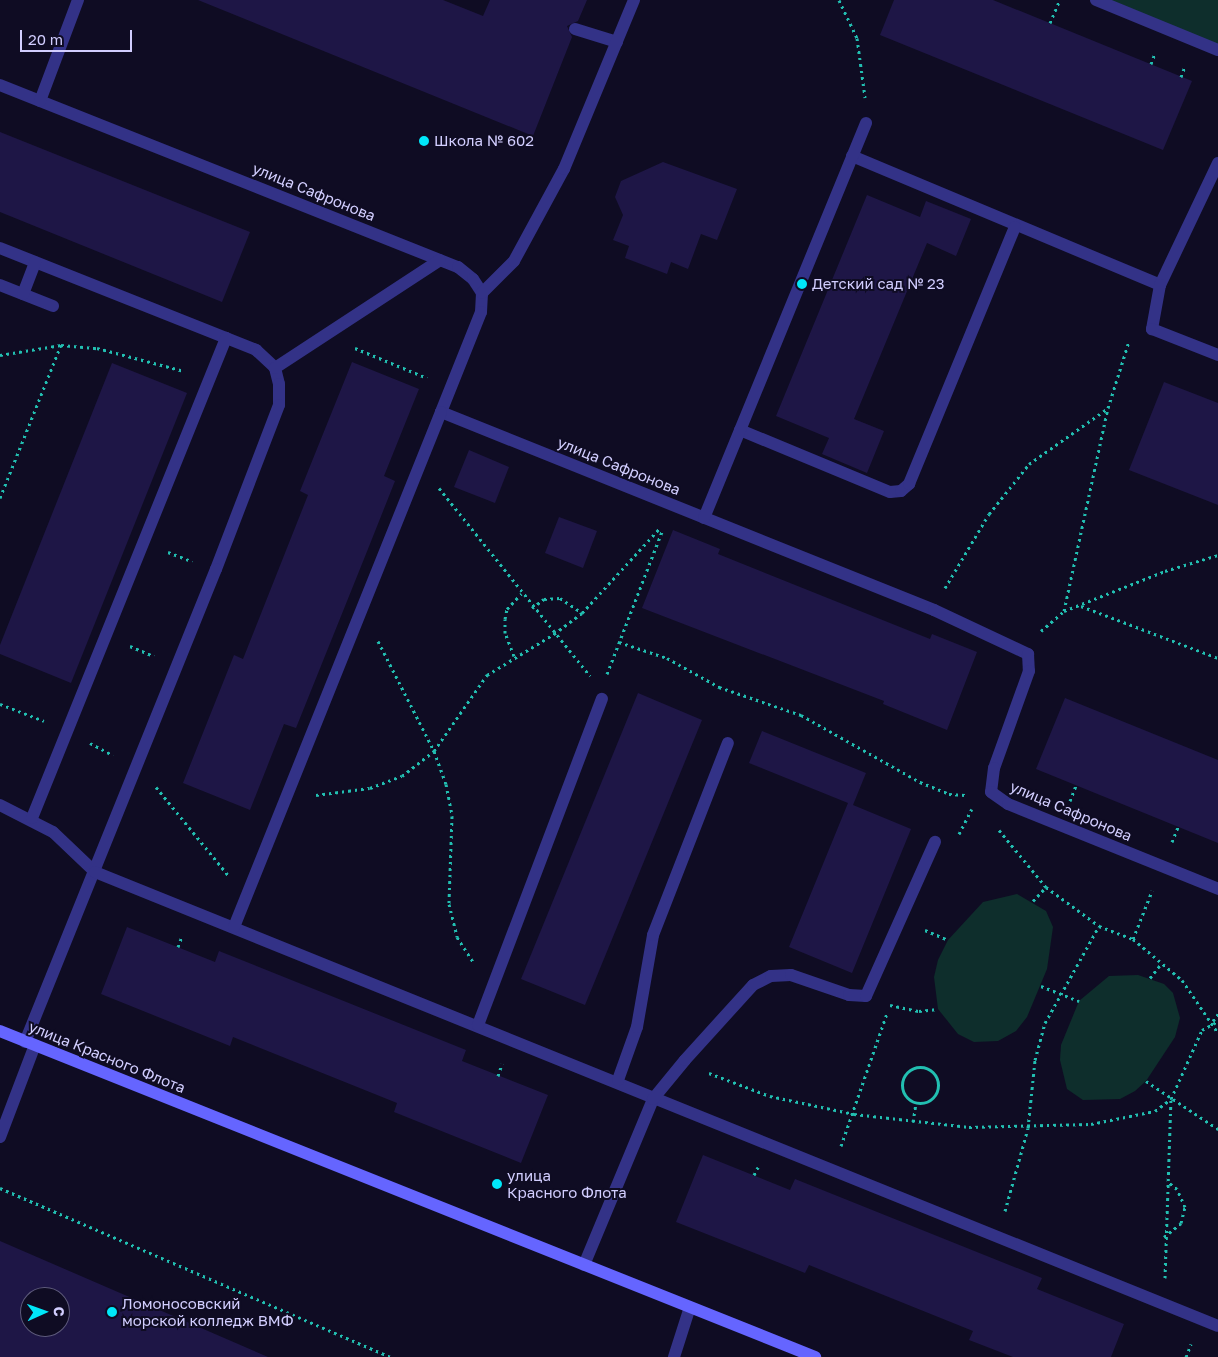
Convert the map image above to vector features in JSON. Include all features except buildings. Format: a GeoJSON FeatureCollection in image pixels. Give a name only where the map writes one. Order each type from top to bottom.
{"type":"FeatureCollection","features":[{"type":"Feature","properties":{"kind":"main road","name":"улица Красного Флота"},"geometry":{"type":"LineString","coordinates":[[0,1032],[815,1357]]}},
{"type":"Feature","properties":{"kind":"lane"},"geometry":{"type":"LineString","coordinates":[[40,101],[78,0]]}},
{"type":"Feature","properties":{"kind":"lane"},"geometry":{"type":"LineString","coordinates":[[234,928],[284,799],[481,312],[482,293],[514,261],[564,169],[634,0]]}},
{"type":"Feature","properties":{"kind":"lane"},"geometry":{"type":"LineString","coordinates":[[1096,0],[1218,50]]}},
{"type":"Feature","properties":{"kind":"lane"},"geometry":{"type":"LineString","coordinates":[[575,28],[617,42]]}},
{"type":"Feature","properties":{"kind":"lane","name":"улица Сафронова"},"geometry":{"type":"LineString","coordinates":[[0,85],[440,260],[466,273],[482,293]]}},
{"type":"Feature","properties":{"kind":"lane"},"geometry":{"type":"LineString","coordinates":[[704,518],[866,123]]}},
{"type":"Feature","properties":{"kind":"lane"},"geometry":{"type":"LineString","coordinates":[[852,156],[1015,227],[1160,285]]}},
{"type":"Feature","properties":{"kind":"lane"},"geometry":{"type":"LineString","coordinates":[[1218,162],[1160,285],[1152,328],[1218,355]]}},
{"type":"Feature","properties":{"kind":"lane"},"geometry":{"type":"LineString","coordinates":[[740,430],[890,492],[901,492],[909,484],[1015,227]]}},
{"type":"Feature","properties":{"kind":"lane"},"geometry":{"type":"LineString","coordinates":[[0,248],[256,350],[275,368],[279,405],[216,569],[95,872],[30,1043],[0,1137]]}},
{"type":"Feature","properties":{"kind":"lane"},"geometry":{"type":"LineString","coordinates":[[275,368],[440,260]]}},
{"type":"Feature","properties":{"kind":"lane"},"geometry":{"type":"LineString","coordinates":[[23,294],[35,262]]}},
{"type":"Feature","properties":{"kind":"lane"},"geometry":{"type":"LineString","coordinates":[[0,285],[53,306]]}},
{"type":"Feature","properties":{"kind":"lane"},"geometry":{"type":"LineString","coordinates":[[32,818],[64,731],[226,338]]}},
{"type":"Feature","properties":{"kind":"lane","name":"улица Сафронова"},"geometry":{"type":"LineString","coordinates":[[441,412],[934,610],[1028,654],[1029,671],[994,768],[992,792],[1008,804],[1218,889]]}},
{"type":"Feature","properties":{"kind":"lane"},"geometry":{"type":"LineString","coordinates":[[478,1026],[602,695]]}},
{"type":"Feature","properties":{"kind":"lane"},"geometry":{"type":"LineString","coordinates":[[618,1080],[637,1027],[653,935],[728,743]]}},
{"type":"Feature","properties":{"kind":"lane"},"geometry":{"type":"LineString","coordinates":[[0,805],[32,818],[53,832],[95,872],[478,1026],[618,1080],[653,1099],[1218,1326]]}},
{"type":"Feature","properties":{"kind":"lane"},"geometry":{"type":"LineString","coordinates":[[584,1265],[653,1099],[685,1060],[753,985],[771,976],[792,975],[849,995],[866,996],[935,842]]}},
{"type":"Feature","properties":{"kind":"lane"},"geometry":{"type":"LineString","coordinates":[[674,1357],[690,1307]]}},
{"type":"Feature","properties":{"kind":"path"},"geometry":{"type":"LineString","coordinates":[[839,0],[857,38],[866,123]]}},
{"type":"Feature","properties":{"kind":"path"},"geometry":{"type":"LineString","coordinates":[[1050,23],[1060,0]]}},
{"type":"Feature","properties":{"kind":"path"},"geometry":{"type":"LineString","coordinates":[[1064,611],[1120,361],[1134,330],[1152,328]]}},
{"type":"Feature","properties":{"kind":"path"},"geometry":{"type":"LineString","coordinates":[[320,337],[383,357],[450,388]]}},
{"type":"Feature","properties":{"kind":"path"},"geometry":{"type":"LineString","coordinates":[[0,355],[61,345],[97,348],[209,379]]}},
{"type":"Feature","properties":{"kind":"path"},"geometry":{"type":"LineString","coordinates":[[0,498],[61,345]]}},
{"type":"Feature","properties":{"kind":"path"},"geometry":{"type":"LineString","coordinates":[[934,610],[962,555],[1029,464],[1108,408]]}},
{"type":"Feature","properties":{"kind":"path"},"geometry":{"type":"LineString","coordinates":[[420,464],[602,695]]}},
{"type":"Feature","properties":{"kind":"path"},"geometry":{"type":"LineString","coordinates":[[284,799],[370,788],[402,776],[434,751],[487,675],[514,656],[554,634],[582,613],[667,520],[619,642],[602,695]]}},
{"type":"Feature","properties":{"kind":"path"},"geometry":{"type":"LineString","coordinates":[[142,543],[216,569]]}},
{"type":"Feature","properties":{"kind":"path"},"geometry":{"type":"LineString","coordinates":[[1020,650],[1064,611],[1081,606],[1165,571],[1218,555]]}},
{"type":"Feature","properties":{"kind":"path"},"geometry":{"type":"LineString","coordinates":[[514,656],[505,633],[505,619],[508,609],[521,594]]}},
{"type":"Feature","properties":{"kind":"path"},"geometry":{"type":"LineString","coordinates":[[532,608],[544,599],[560,598],[582,613]]}},
{"type":"Feature","properties":{"kind":"path"},"geometry":{"type":"LineString","coordinates":[[1081,606],[1218,658]]}},
{"type":"Feature","properties":{"kind":"path"},"geometry":{"type":"LineString","coordinates":[[362,609],[434,751],[452,816],[448,904],[457,937],[468,958],[495,979]]}},
{"type":"Feature","properties":{"kind":"path"},"geometry":{"type":"LineString","coordinates":[[104,636],[177,665]]}},
{"type":"Feature","properties":{"kind":"path"},"geometry":{"type":"LineString","coordinates":[[619,642],[666,658],[719,686],[801,715],[920,782],[949,794],[978,796],[992,792],[994,822],[1012,850],[1046,887],[1099,926],[1132,939],[1182,980],[1218,1033]]}},
{"type":"Feature","properties":{"kind":"path"},"geometry":{"type":"LineString","coordinates":[[0,704],[64,731],[137,767],[246,896]]}},
{"type":"Feature","properties":{"kind":"path"},"geometry":{"type":"LineString","coordinates":[[935,842],[962,833],[978,796]]}},
{"type":"Feature","properties":{"kind":"path"},"geometry":{"type":"LineString","coordinates":[[1132,939],[1162,867]]}},
{"type":"Feature","properties":{"kind":"path"},"geometry":{"type":"LineString","coordinates":[[1033,902],[1046,887]]}},
{"type":"Feature","properties":{"kind":"path"},"geometry":{"type":"LineString","coordinates":[[994,1236],[1016,1181],[1028,1128],[1035,1060],[1046,1023],[1060,994],[1099,926]]}},
{"type":"Feature","properties":{"kind":"path"},"geometry":{"type":"LineString","coordinates":[[1150,978],[1161,964]]}},
{"type":"Feature","properties":{"kind":"path"},"geometry":{"type":"LineString","coordinates":[[1041,986],[1079,1001]]}},
{"type":"Feature","properties":{"kind":"path"},"geometry":{"type":"LineString","coordinates":[[866,996],[919,1011],[938,1009]]}},
{"type":"Feature","properties":{"kind":"path"},"geometry":{"type":"LineString","coordinates":[[831,1170],[854,1114],[889,1004]]}},
{"type":"Feature","properties":{"kind":"path"},"geometry":{"type":"LineString","coordinates":[[1156,1301],[1165,1277],[1166,1181],[1172,1099],[1186,1060],[1202,1030],[1218,1014]]}},
{"type":"Feature","properties":{"kind":"path"},"geometry":{"type":"LineString","coordinates":[[1212,1022],[1218,1021]]}},
{"type":"Feature","properties":{"kind":"path"},"geometry":{"type":"LineString","coordinates":[[685,1060],[713,1076],[770,1096],[854,1114],[913,1122],[1028,1128],[1124,1118],[1156,1110],[1172,1099]]}},
{"type":"Feature","properties":{"kind":"path"},"geometry":{"type":"LineString","coordinates":[[923,1068],[935,1075],[938,1086],[935,1095],[927,1103],[916,1103],[903,1094],[902,1084],[909,1070],[923,1068]]}},
{"type":"Feature","properties":{"kind":"path"},"geometry":{"type":"LineString","coordinates":[[1146,1082],[1218,1129]]}},
{"type":"Feature","properties":{"kind":"path"},"geometry":{"type":"LineString","coordinates":[[913,1122],[916,1103]]}},
{"type":"Feature","properties":{"kind":"path"},"geometry":{"type":"LineString","coordinates":[[1164,1237],[1181,1223],[1185,1207],[1177,1189],[1166,1181]]}},
{"type":"Feature","properties":{"kind":"path"},"geometry":{"type":"LineString","coordinates":[[0,1188],[391,1357]]}},
{"type":"Feature","properties":{"kind":"green space"},"geometry":{"type":"Polygon","coordinates":[[[1104,0],[1218,0],[1218,46],[1104,0]]]}},
{"type":"Feature","properties":{"kind":"green space"},"geometry":{"type":"Polygon","coordinates":[[[1017,894],[1046,911],[1053,927],[1047,969],[1027,1017],[1016,1031],[998,1041],[974,1042],[958,1034],[938,1009],[934,977],[938,960],[948,940],[983,902],[1017,894]]]}},
{"type":"Feature","properties":{"kind":"green space"},"geometry":{"type":"Polygon","coordinates":[[[1138,975],[1164,984],[1173,993],[1180,1018],[1175,1037],[1146,1081],[1135,1091],[1120,1099],[1083,1100],[1067,1089],[1060,1060],[1061,1045],[1079,1001],[1109,976],[1138,975]]]}},
{"type":"Feature","properties":{"kind":"place","name":"Школа № 602"},"geometry":{"type":"Point","coordinates":[424,141]}},
{"type":"Feature","properties":{"kind":"place","name":"Детский сад № 23"},"geometry":{"type":"Point","coordinates":[802,284]}},
{"type":"Feature","properties":{"kind":"place","name":"улица Красного Флота"},"geometry":{"type":"Point","coordinates":[497,1184]}},
{"type":"Feature","properties":{"kind":"place","name":"Ломоносовский морской колледж ВМФ"},"geometry":{"type":"Point","coordinates":[112,1312]}}]}
